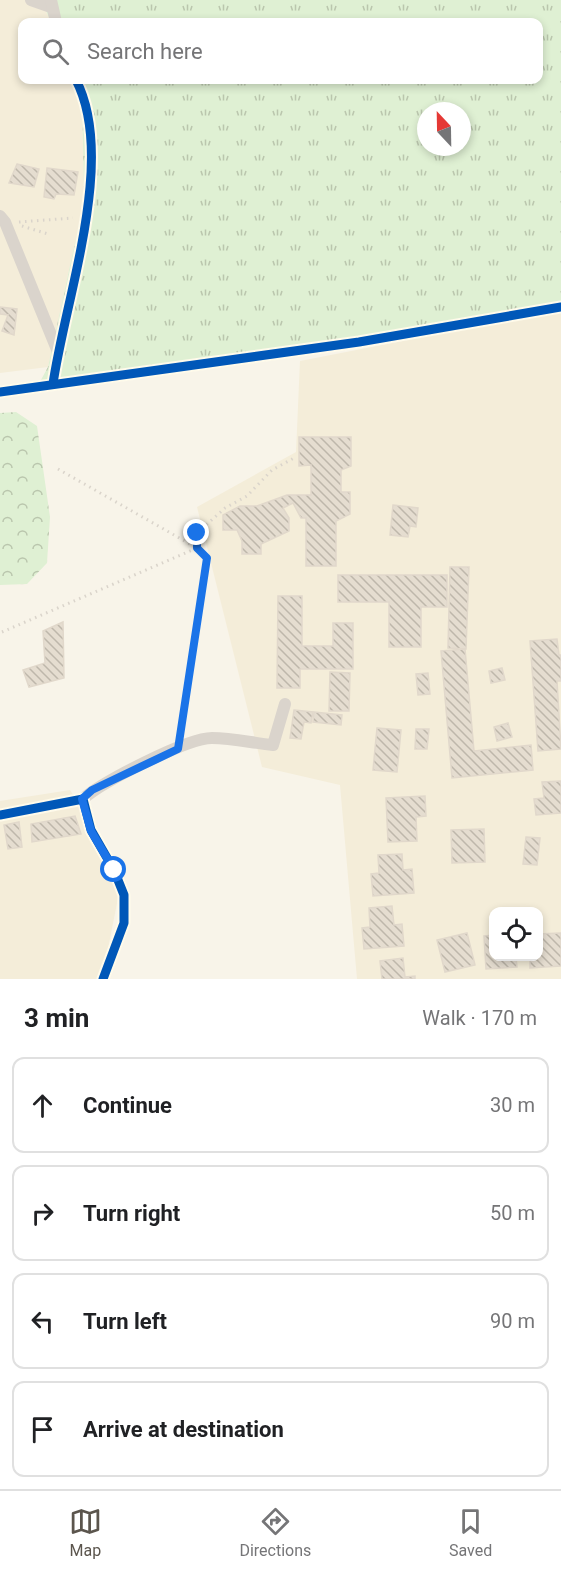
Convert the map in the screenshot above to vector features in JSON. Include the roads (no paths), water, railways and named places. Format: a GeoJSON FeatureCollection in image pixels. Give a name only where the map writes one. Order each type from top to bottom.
{"type":"FeatureCollection","features":[{"type":"Feature","properties":{"kind":"street"},"geometry":{"type":"LineString","coordinates":[[31,0],[51,3],[55,18]]}},
{"type":"Feature","properties":{"kind":"street"},"geometry":{"type":"LineString","coordinates":[[53,384],[87,218],[89,118],[84,95],[78,84]]}},
{"type":"Feature","properties":{"kind":"street"},"geometry":{"type":"LineString","coordinates":[[3,219],[58,352]]}},
{"type":"Feature","properties":{"kind":"street"},"geometry":{"type":"LineString","coordinates":[[0,392],[359,342],[561,307]]}},
{"type":"Feature","properties":{"kind":"street"},"geometry":{"type":"LineString","coordinates":[[0,814],[82,799],[92,790],[178,749],[211,738],[273,745],[285,704]]}},
{"type":"Feature","properties":{"kind":"street"},"geometry":{"type":"LineString","coordinates":[[82,799],[91,831],[114,870],[124,895],[124,923],[103,979]]}}]}
